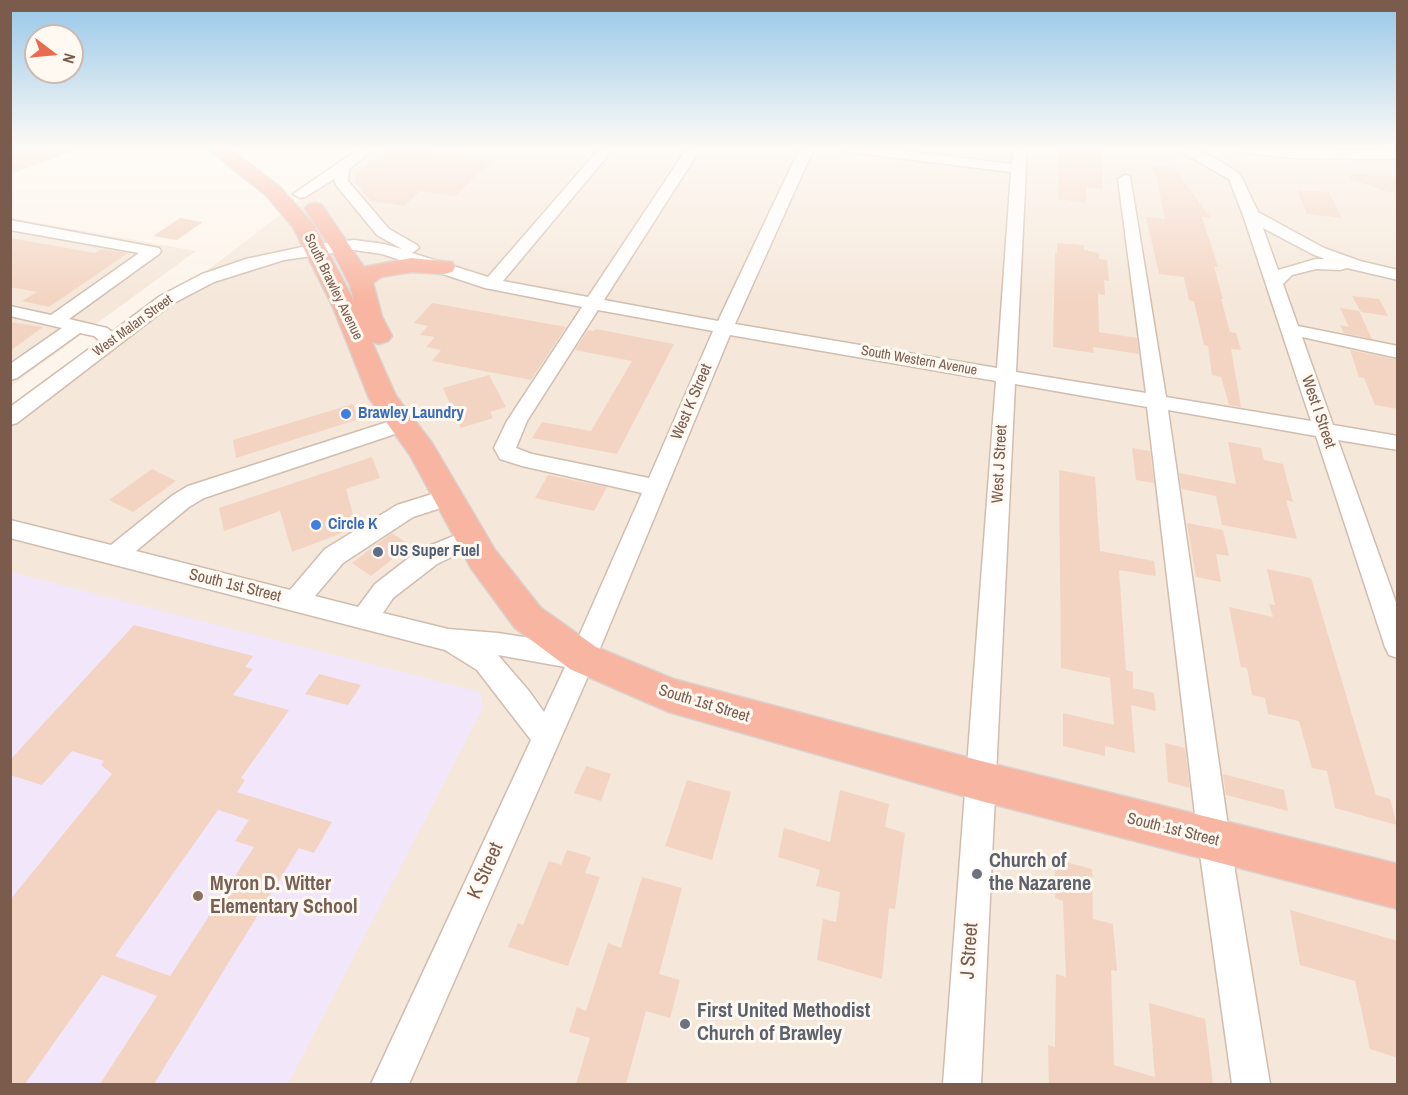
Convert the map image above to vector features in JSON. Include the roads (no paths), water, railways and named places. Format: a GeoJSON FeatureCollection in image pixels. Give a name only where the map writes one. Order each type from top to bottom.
{"type":"FeatureCollection","features":[{"type":"Feature","properties":{"kind":"highway","name":"South Brawley Avenue"},"geometry":{"type":"LineString","coordinates":[[281,199],[303,225],[328,247],[360,281],[370,317],[403,387],[422,450]]}},
{"type":"Feature","properties":{"kind":"highway","name":"South Brawley Avenue"},"geometry":{"type":"LineString","coordinates":[[305,199],[323,219],[328,247],[345,307],[383,398],[422,450],[483,559],[528,618],[583,658]]}},
{"type":"Feature","properties":{"kind":"highway"},"geometry":{"type":"LineString","coordinates":[[360,281],[374,271],[411,265],[444,267]]}},
{"type":"Feature","properties":{"kind":"highway","name":"South 1st Street"},"geometry":{"type":"LineString","coordinates":[[583,658],[669,695],[981,781],[1398,887]]}},
{"type":"Feature","properties":{"kind":"street","name":"South Western Avenue"},"geometry":{"type":"LineString","coordinates":[[355,199],[383,232],[444,267]]}},
{"type":"Feature","properties":{"kind":"street"},"geometry":{"type":"LineString","coordinates":[[491,284],[563,199]]}},
{"type":"Feature","properties":{"kind":"street"},"geometry":{"type":"LineString","coordinates":[[656,488],[530,461],[508,454],[505,447],[517,421],[660,199]]}},
{"type":"Feature","properties":{"kind":"street","name":"West K Street"},"geometry":{"type":"LineString","coordinates":[[583,658],[724,328],[783,199]]}},
{"type":"Feature","properties":{"kind":"street","name":"West J Street"},"geometry":{"type":"LineString","coordinates":[[981,781],[1016,199]]}},
{"type":"Feature","properties":{"kind":"street"},"geometry":{"type":"LineString","coordinates":[[1128,199],[1157,402],[1214,840],[1251,1084]]}},
{"type":"Feature","properties":{"kind":"street","name":"West I Street"},"geometry":{"type":"LineString","coordinates":[[1249,199],[1251,215],[1273,285],[1398,647]]}},
{"type":"Feature","properties":{"kind":"street"},"geometry":{"type":"LineString","coordinates":[[1251,215],[1278,232],[1318,251],[1355,265],[1398,275]]}},
{"type":"Feature","properties":{"kind":"street"},"geometry":{"type":"LineString","coordinates":[[10,225],[153,251],[55,321]]}},
{"type":"Feature","properties":{"kind":"street","name":"South Western Avenue"},"geometry":{"type":"LineString","coordinates":[[328,247],[384,249],[491,284],[724,328],[1398,443]]}},
{"type":"Feature","properties":{"kind":"street","name":"West Malan Street"},"geometry":{"type":"LineString","coordinates":[[10,418],[166,300],[208,278],[252,263],[328,247]]}},
{"type":"Feature","properties":{"kind":"street"},"geometry":{"type":"LineString","coordinates":[[1273,285],[1286,271],[1316,264],[1355,265]]}},
{"type":"Feature","properties":{"kind":"street"},"geometry":{"type":"LineString","coordinates":[[10,311],[100,332],[112,340]]}},
{"type":"Feature","properties":{"kind":"street"},"geometry":{"type":"LineString","coordinates":[[10,374],[76,326]]}},
{"type":"Feature","properties":{"kind":"street"},"geometry":{"type":"LineString","coordinates":[[1288,329],[1398,352]]}},
{"type":"Feature","properties":{"kind":"street"},"geometry":{"type":"LineString","coordinates":[[114,556],[181,501],[196,492],[403,424]]}},
{"type":"Feature","properties":{"kind":"street"},"geometry":{"type":"LineString","coordinates":[[295,601],[334,556],[405,511],[448,497]]}},
{"type":"Feature","properties":{"kind":"street","name":"South 1st Street"},"geometry":{"type":"LineString","coordinates":[[10,530],[448,640],[498,644],[583,658]]}},
{"type":"Feature","properties":{"kind":"street"},"geometry":{"type":"LineString","coordinates":[[364,619],[384,591],[428,557],[471,538]]}},
{"type":"Feature","properties":{"kind":"street"},"geometry":{"type":"LineString","coordinates":[[448,640],[487,662],[547,738]]}},
{"type":"Feature","properties":{"kind":"street","name":"K Street"},"geometry":{"type":"LineString","coordinates":[[390,1084],[583,658]]}},
{"type":"Feature","properties":{"kind":"street","name":"J Street"},"geometry":{"type":"LineString","coordinates":[[962,1084],[981,781]]}},
{"type":"Feature","properties":{"kind":"place","name":"Brawley Laundry"},"geometry":{"type":"Point","coordinates":[346,414]}},
{"type":"Feature","properties":{"kind":"place","name":"Circle K"},"geometry":{"type":"Point","coordinates":[316,525]}},
{"type":"Feature","properties":{"kind":"place","name":"US Super Fuel"},"geometry":{"type":"Point","coordinates":[378,552]}},
{"type":"Feature","properties":{"kind":"place","name":"Church of the Nazarene"},"geometry":{"type":"Point","coordinates":[977,874]}},
{"type":"Feature","properties":{"kind":"place","name":"Myron D. Witter Elementary School"},"geometry":{"type":"Point","coordinates":[198,896]}},
{"type":"Feature","properties":{"kind":"place","name":"First United Methodist Church of Brawley"},"geometry":{"type":"Point","coordinates":[685,1024]}}]}
